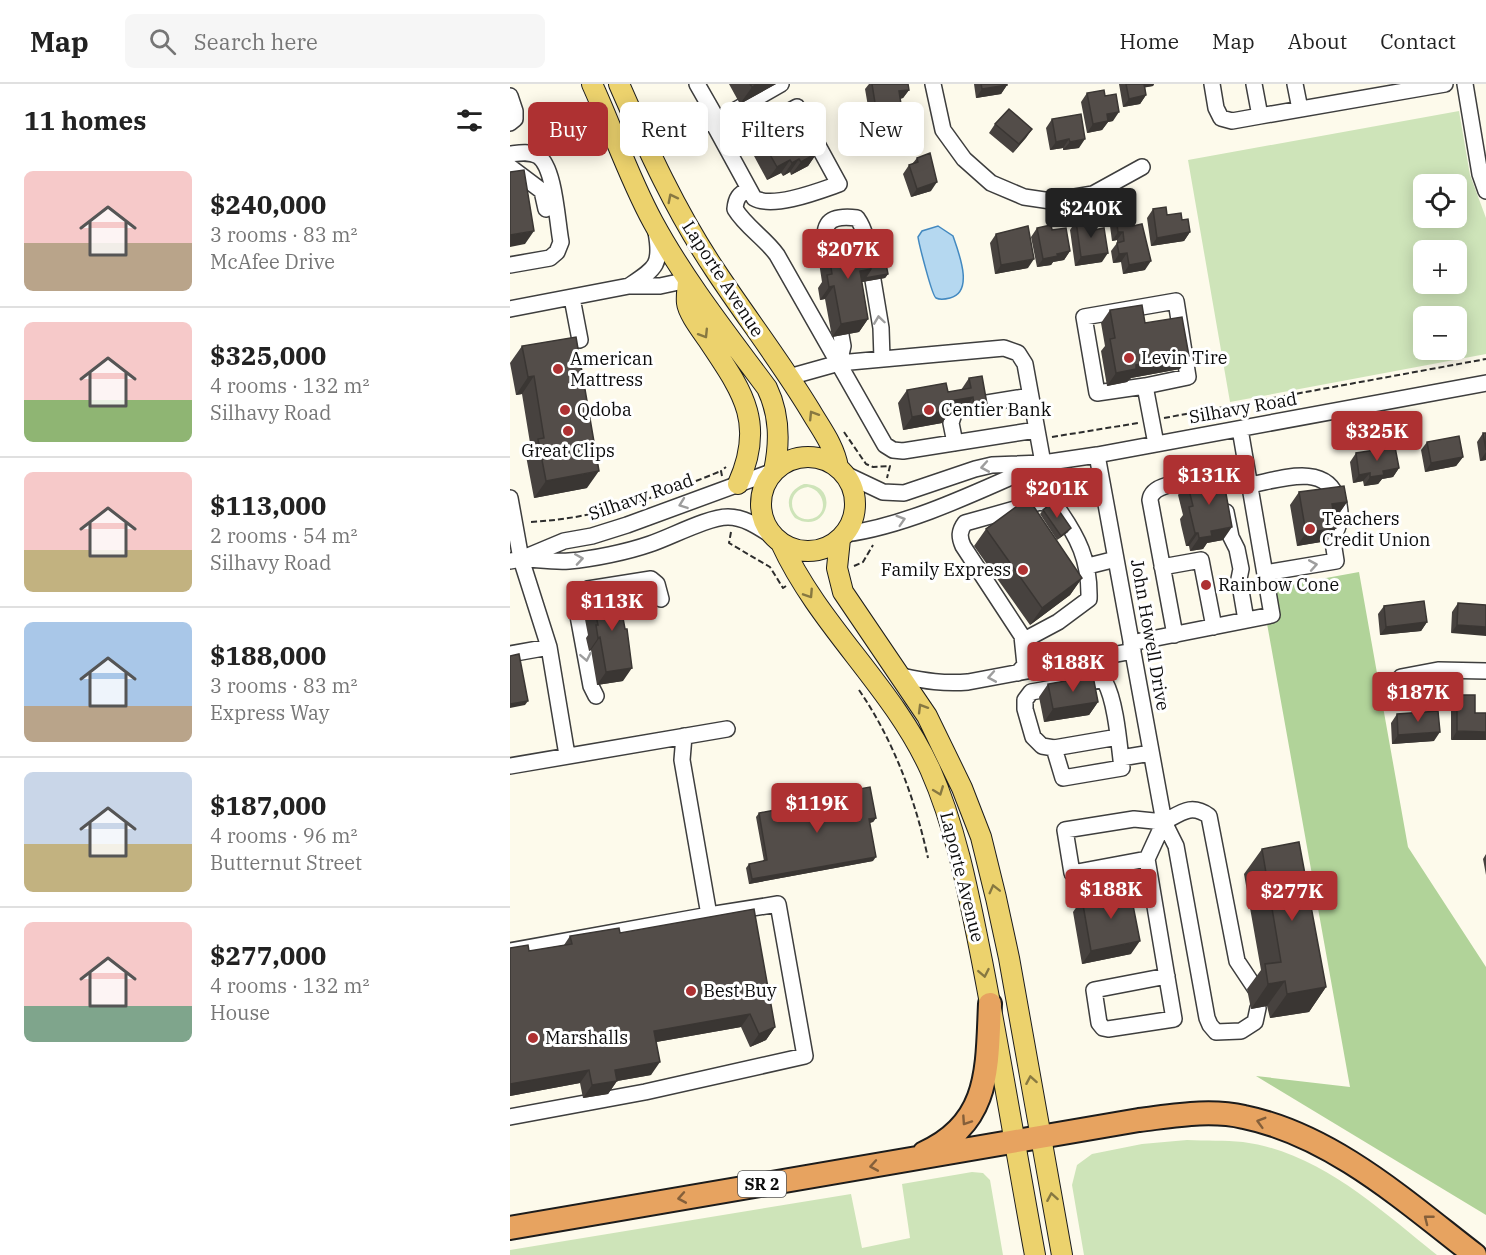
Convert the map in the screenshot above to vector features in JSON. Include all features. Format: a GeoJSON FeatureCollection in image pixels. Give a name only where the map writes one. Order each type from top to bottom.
{"type":"FeatureCollection","features":[{"type":"Feature","properties":{"kind":"highway"},"geometry":{"type":"LineString","coordinates":[[908,1160],[940,1146],[960,1130],[974,1109],[983,1084],[988,1058],[990,1004]]}},
{"type":"Feature","properties":{"kind":"highway"},"geometry":{"type":"LineString","coordinates":[[1041,1138],[1138,1120],[1199,1113],[1243,1116],[1286,1129],[1334,1152],[1393,1192],[1475,1255]]}},
{"type":"Feature","properties":{"kind":"highway","name":"SR 2"},"geometry":{"type":"LineString","coordinates":[[510,1227],[1041,1138]]}},
{"type":"Feature","properties":{"kind":"main road","name":"Laporte Avenue"},"geometry":{"type":"LineString","coordinates":[[592,84],[612,127],[632,182],[654,224],[688,280],[767,388],[777,414],[774,471]]}},
{"type":"Feature","properties":{"kind":"main road","name":"Laporte Avenue"},"geometry":{"type":"LineString","coordinates":[[619,84],[627,102]]}},
{"type":"Feature","properties":{"kind":"main road","name":"Laporte Avenue"},"geometry":{"type":"LineString","coordinates":[[651,156],[680,213],[714,269],[828,438],[841,470]]}},
{"type":"Feature","properties":{"kind":"main road"},"geometry":{"type":"LineString","coordinates":[[688,280],[687,305],[737,384],[749,413],[747,464],[738,484]]}},
{"type":"Feature","properties":{"kind":"main road"},"geometry":{"type":"LineString","coordinates":[[807,456],[823,459],[841,470],[852,485],[855,498],[853,517],[842,537],[822,549],[811,551],[801,551],[778,540],[766,525],[761,512],[761,498],[765,484],[774,471],[791,459],[807,456]]}},
{"type":"Feature","properties":{"kind":"main road","name":"Laporte Avenue"},"geometry":{"type":"LineString","coordinates":[[842,537],[837,568],[843,592],[927,716],[944,749],[981,837],[1009,958],[1062,1255]]}},
{"type":"Feature","properties":{"kind":"main road","name":"Laporte Avenue"},"geometry":{"type":"LineString","coordinates":[[778,540],[808,594],[894,706],[920,748],[955,837],[990,1004],[1035,1255]]}},
{"type":"Feature","properties":{"kind":"street"},"geometry":{"type":"LineString","coordinates":[[697,84],[713,112],[713,123],[720,135]]}},
{"type":"Feature","properties":{"kind":"street"},"geometry":{"type":"LineString","coordinates":[[708,123],[713,123],[781,84]]}},
{"type":"Feature","properties":{"kind":"street"},"geometry":{"type":"LineString","coordinates":[[933,84],[942,130],[964,159],[991,183],[1024,197],[1051,201],[1093,194],[1142,167]]}},
{"type":"Feature","properties":{"kind":"street"},"geometry":{"type":"LineString","coordinates":[[1212,84],[1216,108],[1221,118],[1232,121],[1445,84]]}},
{"type":"Feature","properties":{"kind":"street"},"geometry":{"type":"LineString","coordinates":[[1254,84],[1260,116]]}},
{"type":"Feature","properties":{"kind":"street"},"geometry":{"type":"LineString","coordinates":[[1295,84],[1300,109]]}},
{"type":"Feature","properties":{"kind":"street"},"geometry":{"type":"LineString","coordinates":[[1465,84],[1479,123],[1486,189]]}},
{"type":"Feature","properties":{"kind":"street"},"geometry":{"type":"LineString","coordinates":[[510,96],[515,119],[510,123]]}},
{"type":"Feature","properties":{"kind":"street"},"geometry":{"type":"LineString","coordinates":[[510,154],[525,152],[538,156],[548,168],[561,242],[557,252],[550,258],[510,265]]}},
{"type":"Feature","properties":{"kind":"street"},"geometry":{"type":"LineString","coordinates":[[731,156],[754,198],[760,202],[810,194],[839,184],[824,156]]}},
{"type":"Feature","properties":{"kind":"street"},"geometry":{"type":"LineString","coordinates":[[510,166],[542,191],[548,218],[559,232]]}},
{"type":"Feature","properties":{"kind":"street"},"geometry":{"type":"LineString","coordinates":[[749,189],[741,193],[736,200],[735,209],[747,225],[765,240],[777,255],[885,445],[894,450],[903,451],[1037,435]]}},
{"type":"Feature","properties":{"kind":"street"},"geometry":{"type":"LineString","coordinates":[[827,254],[824,230],[827,224],[833,220],[857,218],[866,237],[881,328],[882,359]]}},
{"type":"Feature","properties":{"kind":"street"},"geometry":{"type":"LineString","coordinates":[[629,286],[651,272],[657,264],[659,250],[654,224]]}},
{"type":"Feature","properties":{"kind":"street"},"geometry":{"type":"LineString","coordinates":[[510,309],[629,286],[660,286],[688,280]]}},
{"type":"Feature","properties":{"kind":"street"},"geometry":{"type":"LineString","coordinates":[[572,298],[580,340]]}},
{"type":"Feature","properties":{"kind":"street"},"geometry":{"type":"LineString","coordinates":[[1176,301],[1188,377],[1145,386],[1097,393],[1084,317],[1176,301]]}},
{"type":"Feature","properties":{"kind":"street"},"geometry":{"type":"LineString","coordinates":[[839,363],[843,346],[842,335]]}},
{"type":"Feature","properties":{"kind":"street"},"geometry":{"type":"LineString","coordinates":[[789,377],[839,363],[1004,348],[1018,353],[1024,364],[1043,463]]}},
{"type":"Feature","properties":{"kind":"street","name":"Silhavy Road"},"geometry":{"type":"LineString","coordinates":[[841,470],[883,492],[895,494],[913,491],[992,465],[1043,463],[1097,455],[1486,383]]}},
{"type":"Feature","properties":{"kind":"street"},"geometry":{"type":"LineString","coordinates":[[1145,386],[1156,444]]}},
{"type":"Feature","properties":{"kind":"street"},"geometry":{"type":"LineString","coordinates":[[975,405],[1030,396]]}},
{"type":"Feature","properties":{"kind":"street"},"geometry":{"type":"LineString","coordinates":[[955,411],[951,423],[955,443]]}},
{"type":"Feature","properties":{"kind":"street"},"geometry":{"type":"LineString","coordinates":[[902,676],[948,684],[1018,673],[1132,647],[1175,634],[1272,615],[1240,429]]}},
{"type":"Feature","properties":{"kind":"street","name":"John Howell Drive"},"geometry":{"type":"LineString","coordinates":[[1097,455],[1164,822],[1176,846],[1206,1018],[1216,1032],[1240,1031],[1255,1022],[1258,1008]]}},
{"type":"Feature","properties":{"kind":"street","name":"Silhavy Road"},"geometry":{"type":"LineString","coordinates":[[842,537],[955,502],[1043,463]]}},
{"type":"Feature","properties":{"kind":"street","name":"Silhavy Road"},"geometry":{"type":"LineString","coordinates":[[516,560],[564,542],[610,530],[774,471]]}},
{"type":"Feature","properties":{"kind":"street"},"geometry":{"type":"LineString","coordinates":[[1250,485],[1307,475],[1324,481],[1332,488],[1338,500],[1339,526],[1333,537]]}},
{"type":"Feature","properties":{"kind":"street"},"geometry":{"type":"LineString","coordinates":[[1175,634],[1150,500],[1154,490],[1159,487],[1207,480],[1217,482],[1222,489],[1231,537],[1237,549],[1241,569],[1239,579],[1246,620]]}},
{"type":"Feature","properties":{"kind":"street"},"geometry":{"type":"LineString","coordinates":[[1324,481],[1327,500]]}},
{"type":"Feature","properties":{"kind":"street"},"geometry":{"type":"LineString","coordinates":[[510,498],[516,560],[549,647],[567,755]]}},
{"type":"Feature","properties":{"kind":"street"},"geometry":{"type":"LineString","coordinates":[[955,502],[965,523]]}},
{"type":"Feature","properties":{"kind":"street"},"geometry":{"type":"LineString","coordinates":[[1018,673],[1025,665],[1029,635],[963,546],[960,529],[965,523],[1040,502],[1049,502],[1056,506],[1071,528],[1088,566],[1089,599],[1029,635]]}},
{"type":"Feature","properties":{"kind":"street"},"geometry":{"type":"LineString","coordinates":[[1265,573],[1336,561],[1329,516]]}},
{"type":"Feature","properties":{"kind":"street"},"geometry":{"type":"LineString","coordinates":[[516,560],[568,561],[595,557],[647,545],[708,521],[726,517],[756,525],[778,540]]}},
{"type":"Feature","properties":{"kind":"street"},"geometry":{"type":"LineString","coordinates":[[1088,566],[1116,559]]}},
{"type":"Feature","properties":{"kind":"street"},"geometry":{"type":"LineString","coordinates":[[1162,567],[1201,560],[1214,627]]}},
{"type":"Feature","properties":{"kind":"street"},"geometry":{"type":"LineString","coordinates":[[596,696],[591,686],[576,605],[578,594],[588,589],[651,579],[657,584],[661,599]]}},
{"type":"Feature","properties":{"kind":"street"},"geometry":{"type":"LineString","coordinates":[[510,654],[549,647]]}},
{"type":"Feature","properties":{"kind":"street"},"geometry":{"type":"LineString","coordinates":[[1401,677],[1438,670],[1486,671]]}},
{"type":"Feature","properties":{"kind":"street"},"geometry":{"type":"LineString","coordinates":[[1054,748],[1063,778],[1122,768],[1118,737],[1110,690],[1105,682],[1099,680],[1031,692],[1025,700],[1025,710],[1033,737],[1042,746],[1054,748],[1118,737]]}},
{"type":"Feature","properties":{"kind":"street"},"geometry":{"type":"LineString","coordinates":[[510,766],[727,729]]}},
{"type":"Feature","properties":{"kind":"street"},"geometry":{"type":"LineString","coordinates":[[684,736],[682,760],[709,915]]}},
{"type":"Feature","properties":{"kind":"street"},"geometry":{"type":"LineString","coordinates":[[1121,758],[1151,753]]}},
{"type":"Feature","properties":{"kind":"street"},"geometry":{"type":"LineString","coordinates":[[1147,859],[1072,873],[1065,830],[1134,819],[1164,822],[1188,810],[1200,809],[1209,816],[1238,961],[1255,988]]}},
{"type":"Feature","properties":{"kind":"street"},"geometry":{"type":"LineString","coordinates":[[1164,822],[1147,859],[1167,976],[1174,1018],[1108,1029],[1103,1028],[1099,1023],[1094,990],[1167,976]]}},
{"type":"Feature","properties":{"kind":"street"},"geometry":{"type":"LineString","coordinates":[[510,951],[777,904],[805,1056],[645,1092],[510,1117]]}},
{"type":"Feature","properties":{"kind":"path"},"geometry":{"type":"LineString","coordinates":[[1037,435],[1151,420],[1486,359]]}},
{"type":"Feature","properties":{"kind":"path"},"geometry":{"type":"LineString","coordinates":[[531,522],[563,520],[628,506],[721,471]]}},
{"type":"Feature","properties":{"kind":"path"},"geometry":{"type":"LineString","coordinates":[[732,528],[729,543],[770,567],[783,588],[790,584]]}},
{"type":"Feature","properties":{"kind":"path"},"geometry":{"type":"LineString","coordinates":[[849,567],[864,562],[875,543]]}},
{"type":"Feature","properties":{"kind":"path"},"geometry":{"type":"LineString","coordinates":[[856,686],[883,730],[897,761],[911,795],[928,858]]}},
{"type":"Feature","properties":{"kind":"green space"},"geometry":{"type":"Polygon","coordinates":[[[1459,111],[1470,175],[1486,218],[1486,354],[1467,358],[1467,306],[1413,306],[1413,360],[1454,360],[1230,402],[1188,160],[1459,111]]]}},
{"type":"Feature","properties":{"kind":"green space"},"geometry":{"type":"Polygon","coordinates":[[[804,484],[816,486],[823,492],[826,508],[822,516],[815,521],[806,522],[795,518],[792,513],[789,498],[804,484]],[[808,487],[800,489],[793,499],[794,511],[803,519],[816,517],[823,508],[821,498],[814,489],[808,487]]]}},
{"type":"Feature","properties":{"kind":"green space"},"geometry":{"type":"Polygon","coordinates":[[[1359,572],[1408,847],[1486,967],[1486,1215],[1256,1076],[1350,1087],[1261,590],[1359,572]]]}},
{"type":"Feature","properties":{"kind":"green space"},"geometry":{"type":"Polygon","coordinates":[[[1187,1140],[1243,1142],[1297,1157],[1347,1185],[1437,1255],[1084,1255],[1072,1185],[1077,1165],[1092,1154],[1142,1144],[1187,1140]]]}},
{"type":"Feature","properties":{"kind":"green space"},"geometry":{"type":"Polygon","coordinates":[[[972,1172],[983,1173],[990,1180],[1003,1255],[510,1255],[510,1250],[851,1194],[862,1248],[910,1238],[902,1184],[972,1172]]]}},
{"type":"Feature","properties":{"kind":"water"},"geometry":{"type":"Polygon","coordinates":[[[938,226],[953,236],[963,270],[962,288],[958,294],[943,299],[936,298],[934,295],[918,237],[922,231],[938,226]]]}},
{"type":"Feature","properties":{"kind":"building"},"geometry":{"type":"Polygon","coordinates":[[[872,84],[908,84],[909,90],[899,91],[901,102],[875,102],[872,84]]]}},
{"type":"Feature","properties":{"kind":"building"},"geometry":{"type":"Polygon","coordinates":[[[981,84],[1007,84],[1007,85],[982,89],[981,84]]]}},
{"type":"Feature","properties":{"kind":"building"},"geometry":{"type":"Polygon","coordinates":[[[1126,84],[1144,84],[1146,95],[1129,99],[1126,84]]]}},
{"type":"Feature","properties":{"kind":"building"},"geometry":{"type":"Polygon","coordinates":[[[1104,90],[1105,96],[1116,94],[1119,112],[1107,114],[1108,121],[1093,124],[1087,93],[1104,90]]]}},
{"type":"Feature","properties":{"kind":"building"},"geometry":{"type":"Polygon","coordinates":[[[1009,109],[1032,129],[1019,144],[995,124],[1009,109]]]}},
{"type":"Feature","properties":{"kind":"building"},"geometry":{"type":"Polygon","coordinates":[[[1081,114],[1085,139],[1056,142],[1052,119],[1081,114]]]}},
{"type":"Feature","properties":{"kind":"building"},"geometry":{"type":"Polygon","coordinates":[[[930,153],[937,182],[917,189],[909,165],[918,162],[917,158],[930,153]]]}},
{"type":"Feature","properties":{"kind":"building"},"geometry":{"type":"Polygon","coordinates":[[[771,156],[812,156],[801,162],[799,159],[792,163],[790,160],[777,167],[771,156]]]}},
{"type":"Feature","properties":{"kind":"building"},"geometry":{"type":"Polygon","coordinates":[[[524,170],[534,231],[510,235],[510,172],[524,170]]]}},
{"type":"Feature","properties":{"kind":"building"},"geometry":{"type":"Polygon","coordinates":[[[1166,207],[1167,215],[1181,213],[1182,220],[1188,219],[1190,232],[1157,238],[1153,209],[1166,207]]]}},
{"type":"Feature","properties":{"kind":"building"},"geometry":{"type":"Polygon","coordinates":[[[1131,214],[1133,226],[1142,224],[1151,261],[1129,265],[1127,253],[1119,254],[1117,243],[1124,241],[1123,232],[1118,232],[1116,217],[1131,214]]]}},
{"type":"Feature","properties":{"kind":"building"},"geometry":{"type":"Polygon","coordinates":[[[1092,219],[1094,230],[1104,228],[1108,253],[1081,257],[1076,221],[1092,219]]]}},
{"type":"Feature","properties":{"kind":"building"},"geometry":{"type":"Polygon","coordinates":[[[1051,225],[1052,230],[1066,228],[1070,251],[1043,259],[1037,228],[1051,225]]]}},
{"type":"Feature","properties":{"kind":"building"},"geometry":{"type":"Polygon","coordinates":[[[1028,226],[1034,259],[1001,265],[996,234],[1028,226]]]}},
{"type":"Feature","properties":{"kind":"building"},"geometry":{"type":"Polygon","coordinates":[[[854,238],[857,256],[869,254],[871,269],[860,271],[868,319],[841,324],[834,286],[829,287],[827,275],[832,274],[827,243],[854,238]]]}},
{"type":"Feature","properties":{"kind":"building"},"geometry":{"type":"Polygon","coordinates":[[[885,259],[888,274],[865,278],[871,269],[870,261],[885,259]]]}},
{"type":"Feature","properties":{"kind":"building"},"geometry":{"type":"Polygon","coordinates":[[[1142,305],[1145,323],[1182,317],[1189,356],[1136,365],[1136,369],[1116,373],[1110,339],[1115,338],[1110,310],[1142,305]]]}},
{"type":"Feature","properties":{"kind":"building"},"geometry":{"type":"Polygon","coordinates":[[[576,337],[599,471],[546,481],[538,439],[544,438],[534,376],[528,377],[522,346],[576,337]]]}},
{"type":"Feature","properties":{"kind":"building"},"geometry":{"type":"Polygon","coordinates":[[[982,376],[987,404],[974,406],[973,397],[949,401],[951,410],[912,417],[907,390],[946,383],[948,392],[971,388],[969,378],[982,376]]]}},
{"type":"Feature","properties":{"kind":"building"},"geometry":{"type":"Polygon","coordinates":[[[1483,433],[1486,433],[1486,450],[1483,433]]]}},
{"type":"Feature","properties":{"kind":"building"},"geometry":{"type":"Polygon","coordinates":[[[1459,436],[1463,457],[1431,463],[1427,442],[1459,436]]]}},
{"type":"Feature","properties":{"kind":"building"},"geometry":{"type":"Polygon","coordinates":[[[1395,447],[1399,468],[1383,471],[1384,475],[1370,477],[1370,473],[1359,475],[1356,453],[1395,447]]]}},
{"type":"Feature","properties":{"kind":"building"},"geometry":{"type":"Polygon","coordinates":[[[1223,477],[1232,527],[1211,531],[1212,536],[1199,538],[1198,533],[1195,533],[1190,512],[1189,507],[1193,506],[1187,482],[1223,477]]]}},
{"type":"Feature","properties":{"kind":"building"},"geometry":{"type":"Polygon","coordinates":[[[1344,486],[1347,502],[1332,504],[1336,528],[1306,533],[1299,492],[1344,486]]]}},
{"type":"Feature","properties":{"kind":"building"},"geometry":{"type":"Polygon","coordinates":[[[1028,498],[1082,578],[1042,608],[986,529],[1028,498]]]}},
{"type":"Feature","properties":{"kind":"building"},"geometry":{"type":"Polygon","coordinates":[[[1053,502],[1071,528],[1061,536],[1043,510],[1053,502]]]}},
{"type":"Feature","properties":{"kind":"building"},"geometry":{"type":"Polygon","coordinates":[[[618,591],[625,629],[627,629],[632,668],[606,672],[592,596],[618,591]]]}},
{"type":"Feature","properties":{"kind":"building"},"geometry":{"type":"Polygon","coordinates":[[[1424,601],[1427,622],[1386,627],[1384,606],[1424,601]]]}},
{"type":"Feature","properties":{"kind":"building"},"geometry":{"type":"Polygon","coordinates":[[[1458,603],[1486,605],[1486,627],[1457,625],[1458,603]]]}},
{"type":"Feature","properties":{"kind":"building"},"geometry":{"type":"Polygon","coordinates":[[[519,654],[528,701],[510,704],[510,656],[519,654]]]}},
{"type":"Feature","properties":{"kind":"building"},"geometry":{"type":"Polygon","coordinates":[[[1093,676],[1098,702],[1053,709],[1048,684],[1093,676]]]}},
{"type":"Feature","properties":{"kind":"building"},"geometry":{"type":"Polygon","coordinates":[[[1457,695],[1475,695],[1475,713],[1486,713],[1486,732],[1457,731],[1457,695]]]}},
{"type":"Feature","properties":{"kind":"building"},"geometry":{"type":"Polygon","coordinates":[[[1438,711],[1440,732],[1398,735],[1397,714],[1438,711]]]}},
{"type":"Feature","properties":{"kind":"building"},"geometry":{"type":"Polygon","coordinates":[[[870,787],[876,818],[869,819],[876,857],[752,879],[749,864],[767,860],[759,813],[838,798],[837,793],[870,787]]]}},
{"type":"Feature","properties":{"kind":"building"},"geometry":{"type":"Polygon","coordinates":[[[1299,842],[1326,987],[1287,994],[1285,981],[1268,984],[1265,964],[1281,962],[1262,849],[1299,842]]]}},
{"type":"Feature","properties":{"kind":"building"},"geometry":{"type":"Polygon","coordinates":[[[1130,890],[1140,941],[1091,951],[1082,899],[1130,890]]]}},
{"type":"Feature","properties":{"kind":"building"},"geometry":{"type":"Polygon","coordinates":[[[754,909],[775,1027],[759,1034],[750,1014],[654,1031],[660,1062],[615,1070],[617,1081],[592,1085],[589,1070],[510,1084],[510,948],[528,945],[529,951],[572,944],[570,936],[619,928],[620,933],[754,909]]]}},
{"type":"Feature","properties":{"kind":"place","name":"Levin Tire"},"geometry":{"type":"Point","coordinates":[1129,358]}},
{"type":"Feature","properties":{"kind":"place","name":"American Mattress"},"geometry":{"type":"Point","coordinates":[558,369]}},
{"type":"Feature","properties":{"kind":"place","name":"Qdoba"},"geometry":{"type":"Point","coordinates":[565,410]}},
{"type":"Feature","properties":{"kind":"place","name":"Centier Bank"},"geometry":{"type":"Point","coordinates":[929,410]}},
{"type":"Feature","properties":{"kind":"place","name":"Great Clips"},"geometry":{"type":"Point","coordinates":[568,431]}},
{"type":"Feature","properties":{"kind":"place","name":"Teachers Credit Union"},"geometry":{"type":"Point","coordinates":[1310,529]}},
{"type":"Feature","properties":{"kind":"place","name":"Family Express"},"geometry":{"type":"Point","coordinates":[1023,570]}},
{"type":"Feature","properties":{"kind":"place","name":"Rainbow Cone"},"geometry":{"type":"Point","coordinates":[1206,585]}},
{"type":"Feature","properties":{"kind":"place","name":"Best Buy"},"geometry":{"type":"Point","coordinates":[691,991]}},
{"type":"Feature","properties":{"kind":"place","name":"Marshalls"},"geometry":{"type":"Point","coordinates":[533,1038]}}]}
